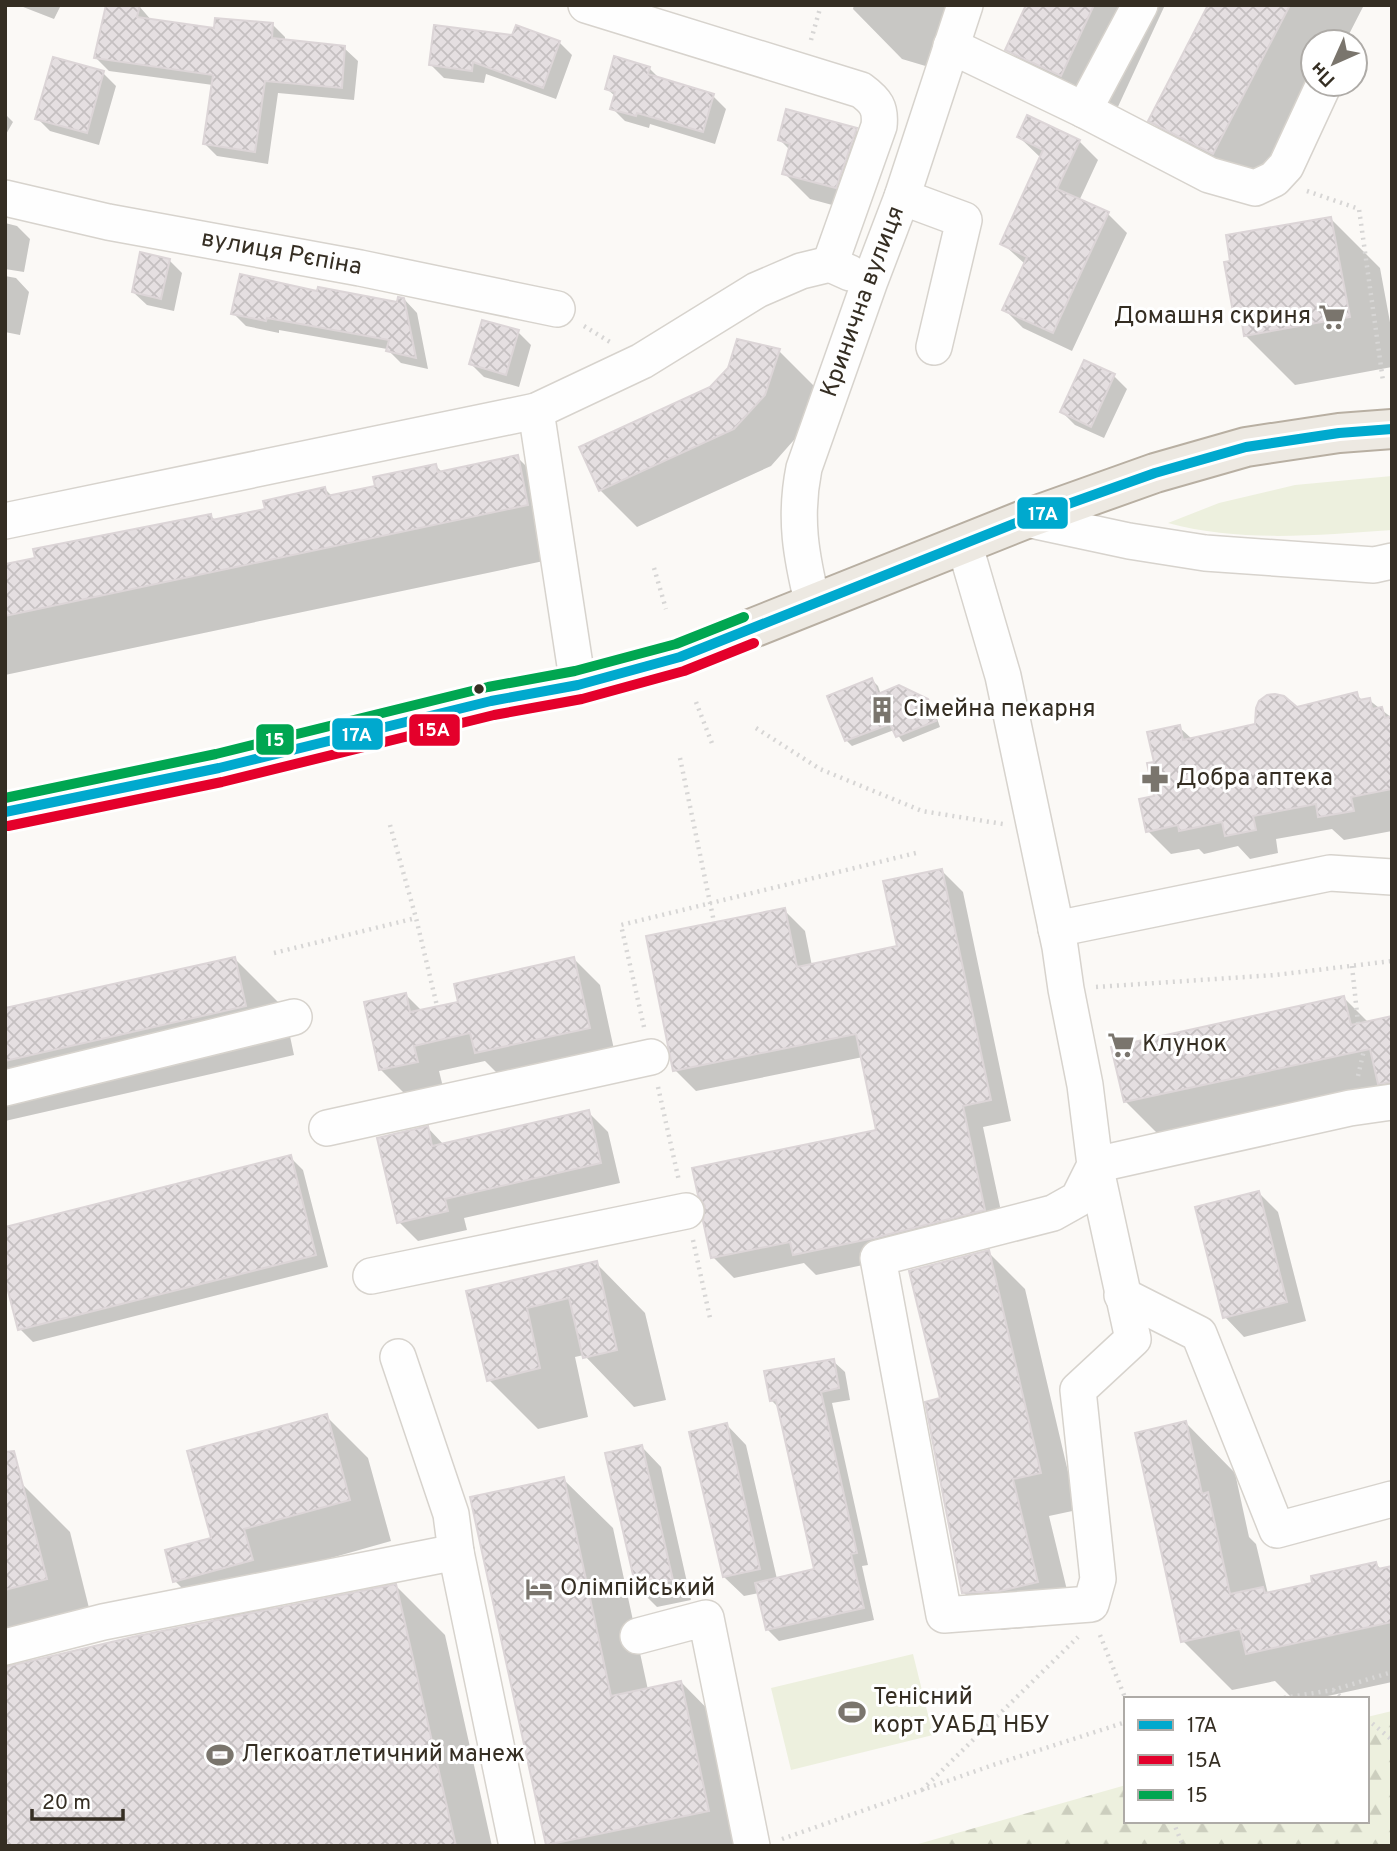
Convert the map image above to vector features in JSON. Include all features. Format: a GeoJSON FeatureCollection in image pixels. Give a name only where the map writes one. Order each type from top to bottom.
{"type":"FeatureCollection","features":[{"type":"Feature","properties":{"kind":"main road"},"geometry":{"type":"LineString","coordinates":[[5,812],[219,768],[491,701],[578,685],[680,657],[964,543],[1154,473],[1246,447],[1339,433],[1392,429]]}},
{"type":"Feature","properties":{"kind":"street"},"geometry":{"type":"LineString","coordinates":[[586,5],[862,90],[875,101],[880,112],[879,127],[830,264]]}},
{"type":"Feature","properties":{"kind":"street","name":"Кринична вулиця"},"geometry":{"type":"LineString","coordinates":[[813,605],[802,561],[798,519],[799,495],[812,441],[902,197],[964,5]]}},
{"type":"Feature","properties":{"kind":"street"},"geometry":{"type":"LineString","coordinates":[[1084,110],[1140,5]]}},
{"type":"Feature","properties":{"kind":"street"},"geometry":{"type":"LineString","coordinates":[[951,46],[1084,110],[1209,175],[1255,188],[1274,179],[1286,166],[1318,98]]}},
{"type":"Feature","properties":{"kind":"street"},"geometry":{"type":"LineString","coordinates":[[902,197],[964,220],[934,347]]}},
{"type":"Feature","properties":{"kind":"street","name":"вулиця Рєпіна"},"geometry":{"type":"LineString","coordinates":[[5,198],[108,222],[360,268],[557,309]]}},
{"type":"Feature","properties":{"kind":"street"},"geometry":{"type":"LineString","coordinates":[[5,521],[536,411],[642,362],[757,290],[801,271],[830,264],[870,281]]}},
{"type":"Feature","properties":{"kind":"street"},"geometry":{"type":"LineString","coordinates":[[536,411],[578,685]]}},
{"type":"Feature","properties":{"kind":"street"},"geometry":{"type":"LineString","coordinates":[[1026,519],[1129,541],[1205,553],[1374,565],[1392,561]]}},
{"type":"Feature","properties":{"kind":"street"},"geometry":{"type":"LineString","coordinates":[[964,543],[1003,676],[1086,1085],[1095,1165],[1133,1339],[1078,1390],[1098,1579],[1090,1606],[944,1615],[878,1258],[1053,1213],[1078,1199],[1095,1165]]}},
{"type":"Feature","properties":{"kind":"street"},"geometry":{"type":"LineString","coordinates":[[1056,929],[1330,873],[1392,877]]}},
{"type":"Feature","properties":{"kind":"street"},"geometry":{"type":"LineString","coordinates":[[5,1088],[293,1017]]}},
{"type":"Feature","properties":{"kind":"street"},"geometry":{"type":"LineString","coordinates":[[327,1128],[651,1057]]}},
{"type":"Feature","properties":{"kind":"street"},"geometry":{"type":"LineString","coordinates":[[1095,1165],[1350,1108],[1392,1102]]}},
{"type":"Feature","properties":{"kind":"street"},"geometry":{"type":"LineString","coordinates":[[371,1276],[686,1211]]}},
{"type":"Feature","properties":{"kind":"street"},"geometry":{"type":"LineString","coordinates":[[1122,1295],[1199,1334],[1277,1530],[1392,1499]]}},
{"type":"Feature","properties":{"kind":"street"},"geometry":{"type":"LineString","coordinates":[[398,1357],[451,1514],[456,1552],[517,1846]]}},
{"type":"Feature","properties":{"kind":"street"},"geometry":{"type":"LineString","coordinates":[[5,1647],[103,1622],[456,1552]]}},
{"type":"Feature","properties":{"kind":"street"},"geometry":{"type":"LineString","coordinates":[[638,1636],[706,1618],[763,1844]]}},
{"type":"Feature","properties":{"kind":"path"},"geometry":{"type":"LineString","coordinates":[[1274,179],[1359,209],[1383,381]]}},
{"type":"Feature","properties":{"kind":"path"},"geometry":{"type":"LineString","coordinates":[[557,309],[642,362]]}},
{"type":"Feature","properties":{"kind":"path"},"geometry":{"type":"LineString","coordinates":[[654,568],[666,609]]}},
{"type":"Feature","properties":{"kind":"path"},"geometry":{"type":"LineString","coordinates":[[696,702],[713,746]]}},
{"type":"Feature","properties":{"kind":"path"},"geometry":{"type":"LineString","coordinates":[[756,728],[820,769],[922,811],[1035,829]]}},
{"type":"Feature","properties":{"kind":"path"},"geometry":{"type":"LineString","coordinates":[[680,758],[714,922]]}},
{"type":"Feature","properties":{"kind":"path"},"geometry":{"type":"LineString","coordinates":[[390,825],[416,918],[436,1006]]}},
{"type":"Feature","properties":{"kind":"path"},"geometry":{"type":"LineString","coordinates":[[709,902],[916,853]]}},
{"type":"Feature","properties":{"kind":"path"},"geometry":{"type":"LineString","coordinates":[[274,953],[416,918]]}},
{"type":"Feature","properties":{"kind":"path"},"geometry":{"type":"LineString","coordinates":[[1066,989],[1275,975],[1392,961]]}},
{"type":"Feature","properties":{"kind":"path"},"geometry":{"type":"LineString","coordinates":[[1352,966],[1358,1023]]}},
{"type":"Feature","properties":{"kind":"path"},"geometry":{"type":"LineString","coordinates":[[1090,1606],[1125,1697]]}},
{"type":"Feature","properties":{"kind":"path"},"geometry":{"type":"LineString","coordinates":[[918,1793],[1082,1633],[1090,1606]]}},
{"type":"Feature","properties":{"kind":"path"},"geometry":{"type":"LineString","coordinates":[[1289,1697],[1333,1690],[1392,1672]]}},
{"type":"Feature","properties":{"kind":"path"},"geometry":{"type":"LineString","coordinates":[[1333,1690],[1341,1697]]}},
{"type":"Feature","properties":{"kind":"path"},"geometry":{"type":"LineString","coordinates":[[1369,1721],[1392,1740]]}},
{"type":"Feature","properties":{"kind":"path"},"geometry":{"type":"LineString","coordinates":[[763,1844],[1124,1723]]}},
{"type":"Feature","properties":{"kind":"path"},"geometry":{"type":"LineString","coordinates":[[1175,1823],[1183,1846]]}},
{"type":"Feature","properties":{"kind":"green space"},"geometry":{"type":"Polygon","coordinates":[[[1392,476],[1392,530],[1280,536],[1224,533],[1168,523],[1219,503],[1295,485],[1392,476]]]}},
{"type":"Feature","properties":{"kind":"green space","name":"Тенісний корт УАБД НБУ"},"geometry":{"type":"Polygon","coordinates":[[[913,1654],[933,1735],[791,1770],[771,1688],[913,1654]]]}},
{"type":"Feature","properties":{"kind":"green space"},"geometry":{"type":"Polygon","coordinates":[[[1392,1711],[1392,1846],[911,1846],[1124,1786],[1124,1823],[1369,1823],[1369,1717],[1392,1711]]]}},
{"type":"Feature","properties":{"kind":"building"},"geometry":{"type":"Polygon","coordinates":[[[106,5],[140,5],[137,17],[214,28],[215,18],[273,23],[272,38],[345,46],[342,88],[265,81],[255,152],[203,144],[213,75],[94,58],[106,5]]]}},
{"type":"Feature","properties":{"kind":"building"},"geometry":{"type":"Polygon","coordinates":[[[1026,5],[1094,5],[1061,76],[1005,50],[1026,5]]]}},
{"type":"Feature","properties":{"kind":"building"},"geometry":{"type":"Polygon","coordinates":[[[1208,5],[1290,5],[1213,154],[1148,121],[1208,5]]]}},
{"type":"Feature","properties":{"kind":"building"},"geometry":{"type":"Polygon","coordinates":[[[434,25],[512,35],[516,25],[560,41],[543,88],[473,62],[472,71],[429,65],[434,25]]]}},
{"type":"Feature","properties":{"kind":"building"},"geometry":{"type":"Polygon","coordinates":[[[614,56],[650,67],[648,74],[714,94],[703,132],[637,113],[636,116],[610,109],[615,92],[605,89],[614,56]]]}},
{"type":"Feature","properties":{"kind":"building"},"geometry":{"type":"Polygon","coordinates":[[[53,57],[104,71],[87,133],[35,119],[53,57]]]}},
{"type":"Feature","properties":{"kind":"building"},"geometry":{"type":"Polygon","coordinates":[[[786,109],[857,128],[836,188],[782,174],[790,144],[778,140],[786,109]]]}},
{"type":"Feature","properties":{"kind":"building"},"geometry":{"type":"Polygon","coordinates":[[[1027,115],[1080,140],[1057,189],[1109,212],[1053,333],[1002,310],[1027,257],[1000,244],[1043,150],[1017,137],[1027,115]]]}},
{"type":"Feature","properties":{"kind":"building"},"geometry":{"type":"Polygon","coordinates":[[[1331,217],[1350,317],[1244,336],[1240,310],[1233,312],[1224,262],[1230,261],[1226,235],[1331,217]]]}},
{"type":"Feature","properties":{"kind":"building"},"geometry":{"type":"Polygon","coordinates":[[[140,252],[170,259],[161,299],[132,292],[140,252]]]}},
{"type":"Feature","properties":{"kind":"building"},"geometry":{"type":"Polygon","coordinates":[[[240,274],[317,291],[318,287],[397,302],[398,297],[404,298],[416,358],[386,351],[389,340],[231,314],[240,274]]]}},
{"type":"Feature","properties":{"kind":"building"},"geometry":{"type":"Polygon","coordinates":[[[482,320],[519,330],[506,375],[469,364],[482,320]]]}},
{"type":"Feature","properties":{"kind":"building"},"geometry":{"type":"Polygon","coordinates":[[[737,339],[780,349],[765,395],[734,429],[599,491],[579,447],[710,387],[728,368],[737,339]]]}},
{"type":"Feature","properties":{"kind":"building"},"geometry":{"type":"Polygon","coordinates":[[[1084,360],[1115,374],[1091,427],[1060,412],[1084,360]]]}},
{"type":"Feature","properties":{"kind":"building"},"geometry":{"type":"Polygon","coordinates":[[[518,455],[528,505],[5,616],[5,564],[35,558],[33,549],[211,514],[212,520],[265,509],[263,501],[325,487],[327,496],[375,486],[373,477],[436,464],[438,472],[518,455]]]}},
{"type":"Feature","properties":{"kind":"building","name":"Сімейна пекарня"},"geometry":{"type":"Polygon","coordinates":[[[872,678],[878,694],[899,685],[928,699],[936,721],[896,737],[890,724],[845,741],[827,696],[872,678]]]}},
{"type":"Feature","properties":{"kind":"building"},"geometry":{"type":"Polygon","coordinates":[[[1357,692],[1359,700],[1370,698],[1372,709],[1382,707],[1385,718],[1392,716],[1392,789],[1351,797],[1354,811],[1318,817],[1316,804],[1253,816],[1256,830],[1225,836],[1222,822],[1179,831],[1178,825],[1146,832],[1139,799],[1154,796],[1147,763],[1154,762],[1147,732],[1180,725],[1183,740],[1255,724],[1256,708],[1259,701],[1267,695],[1284,696],[1297,707],[1357,692]]]}},
{"type":"Feature","properties":{"kind":"building"},"geometry":{"type":"Polygon","coordinates":[[[942,869],[991,1100],[963,1106],[985,1210],[793,1255],[790,1242],[711,1258],[703,1221],[705,1206],[698,1195],[692,1168],[876,1130],[856,1034],[673,1071],[646,936],[785,908],[797,967],[897,946],[883,881],[942,869]]]}},
{"type":"Feature","properties":{"kind":"building"},"geometry":{"type":"Polygon","coordinates":[[[235,957],[246,1006],[5,1061],[5,1008],[235,957]]]}},
{"type":"Feature","properties":{"kind":"building"},"geometry":{"type":"Polygon","coordinates":[[[574,957],[590,1028],[475,1053],[470,1033],[414,1046],[418,1062],[379,1070],[364,1002],[406,993],[410,1012],[458,1002],[454,984],[574,957]]]}},
{"type":"Feature","properties":{"kind":"building"},"geometry":{"type":"Polygon","coordinates":[[[1344,996],[1351,1025],[1392,1016],[1392,1082],[1378,1084],[1370,1049],[1124,1102],[1111,1047],[1344,996]]]}},
{"type":"Feature","properties":{"kind":"building"},"geometry":{"type":"Polygon","coordinates":[[[589,1110],[601,1163],[445,1199],[448,1211],[397,1223],[377,1138],[428,1126],[432,1146],[589,1110]]]}},
{"type":"Feature","properties":{"kind":"building"},"geometry":{"type":"Polygon","coordinates":[[[291,1155],[316,1255],[18,1330],[5,1279],[5,1227],[291,1155]]]}},
{"type":"Feature","properties":{"kind":"building"},"geometry":{"type":"Polygon","coordinates":[[[1259,1191],[1287,1302],[1223,1318],[1195,1207],[1259,1191]]]}},
{"type":"Feature","properties":{"kind":"building"},"geometry":{"type":"Polygon","coordinates":[[[989,1250],[1041,1473],[1013,1479],[1038,1582],[1000,1591],[962,1593],[925,1402],[940,1398],[909,1271],[989,1250]]]}},
{"type":"Feature","properties":{"kind":"building"},"geometry":{"type":"Polygon","coordinates":[[[597,1261],[617,1350],[583,1358],[569,1298],[527,1308],[540,1368],[487,1381],[466,1291],[597,1261]]]}},
{"type":"Feature","properties":{"kind":"building"},"geometry":{"type":"Polygon","coordinates":[[[834,1359],[839,1388],[821,1392],[857,1553],[851,1554],[864,1608],[766,1630],[755,1583],[814,1569],[776,1400],[770,1401],[764,1371],[834,1359]]]}},
{"type":"Feature","properties":{"kind":"building"},"geometry":{"type":"Polygon","coordinates":[[[327,1414],[350,1500],[244,1529],[253,1560],[173,1582],[165,1550],[211,1538],[187,1451],[327,1414]]]}},
{"type":"Feature","properties":{"kind":"building"},"geometry":{"type":"Polygon","coordinates":[[[1186,1421],[1202,1494],[1208,1492],[1230,1594],[1263,1587],[1265,1593],[1312,1583],[1311,1576],[1376,1562],[1378,1569],[1392,1566],[1392,1622],[1246,1654],[1240,1629],[1181,1642],[1135,1433],[1186,1421]]]}},
{"type":"Feature","properties":{"kind":"building"},"geometry":{"type":"Polygon","coordinates":[[[727,1423],[760,1569],[723,1577],[689,1432],[727,1423]]]}},
{"type":"Feature","properties":{"kind":"building"},"geometry":{"type":"Polygon","coordinates":[[[642,1445],[673,1580],[636,1588],[605,1453],[642,1445]]]}},
{"type":"Feature","properties":{"kind":"building"},"geometry":{"type":"Polygon","coordinates":[[[14,1451],[47,1579],[5,1590],[5,1452],[14,1451]]]}},
{"type":"Feature","properties":{"kind":"building","name":"Олімпійський"},"geometry":{"type":"Polygon","coordinates":[[[564,1477],[611,1696],[681,1681],[709,1811],[546,1845],[470,1497],[564,1477]]]}},
{"type":"Feature","properties":{"kind":"building","name":"Легкоатлетичний манеж"},"geometry":{"type":"Polygon","coordinates":[[[396,1584],[456,1846],[5,1846],[5,1667],[137,1636],[396,1584]]]}},
{"type":"Feature","properties":{"kind":"transit line","name":"17А"},"geometry":{"type":"LineString","coordinates":[[5,812],[219,768],[491,701],[578,685],[680,657],[1026,519],[1155,473],[1246,447],[1339,433],[1392,429]]}},
{"type":"Feature","properties":{"kind":"transit line","name":"15"},"geometry":{"type":"LineString","coordinates":[[5,798],[216,754],[488,687],[575,671],[676,644],[744,617]]}},
{"type":"Feature","properties":{"kind":"transit line","name":"15А"},"geometry":{"type":"LineString","coordinates":[[8,826],[222,782],[494,715],[582,699],[684,671],[754,643]]}},
{"type":"Feature","properties":{"kind":"place","name":"Домашня скриня"},"geometry":{"type":"Point","coordinates":[1332,317]}},
{"type":"Feature","properties":{"kind":"place","name":"Сімейна пекарня"},"geometry":{"type":"Point","coordinates":[882,710]}},
{"type":"Feature","properties":{"kind":"place","name":"Добра аптека"},"geometry":{"type":"Point","coordinates":[1155,779]}},
{"type":"Feature","properties":{"kind":"place","name":"Клунок"},"geometry":{"type":"Point","coordinates":[1121,1045]}},
{"type":"Feature","properties":{"kind":"place","name":"Олімпійський"},"geometry":{"type":"Point","coordinates":[539,1589]}},
{"type":"Feature","properties":{"kind":"place","name":"Тенісний корт УАБД НБУ"},"geometry":{"type":"Point","coordinates":[852,1712]}},
{"type":"Feature","properties":{"kind":"place","name":"Легкоатлетичний манеж"},"geometry":{"type":"Point","coordinates":[220,1755]}}]}
